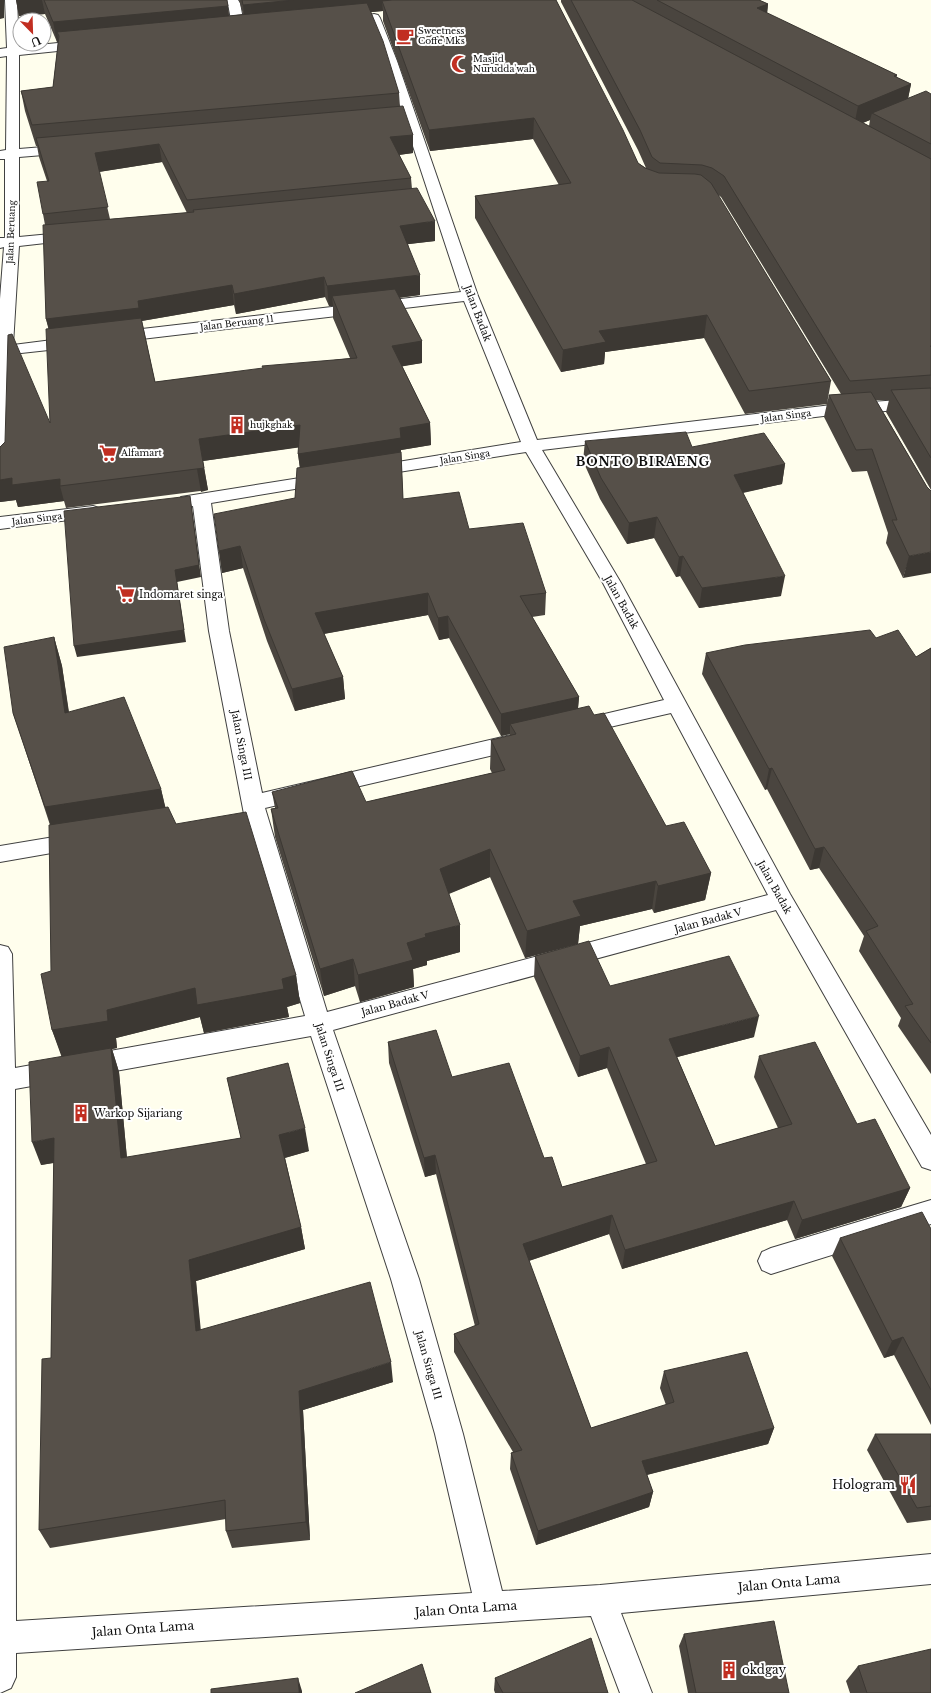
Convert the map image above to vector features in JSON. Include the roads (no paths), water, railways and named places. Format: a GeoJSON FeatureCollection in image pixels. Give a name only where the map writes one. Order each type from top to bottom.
{"type":"FeatureCollection","features":[{"type":"Feature","properties":{"kind":"street","name":"Jalan Beruang"},"geometry":{"type":"LineString","coordinates":[[0,464],[6,242],[6,52],[11,0]]}},
{"type":"Feature","properties":{"kind":"street"},"geometry":{"type":"LineString","coordinates":[[230,0],[234,3],[239,30]]}},
{"type":"Feature","properties":{"kind":"street","name":"Jalan Badak"},"geometry":{"type":"LineString","coordinates":[[358,19],[381,15],[391,61],[470,296],[531,446],[612,583],[782,900],[931,1159]]}},
{"type":"Feature","properties":{"kind":"street"},"geometry":{"type":"LineString","coordinates":[[223,32],[255,29]]}},
{"type":"Feature","properties":{"kind":"street"},"geometry":{"type":"LineString","coordinates":[[6,52],[98,43]]}},
{"type":"Feature","properties":{"kind":"street"},"geometry":{"type":"LineString","coordinates":[[394,120],[410,118]]}},
{"type":"Feature","properties":{"kind":"street"},"geometry":{"type":"LineString","coordinates":[[6,154],[84,148]]}},
{"type":"Feature","properties":{"kind":"street"},"geometry":{"type":"LineString","coordinates":[[422,201],[438,200]]}},
{"type":"Feature","properties":{"kind":"street"},"geometry":{"type":"LineString","coordinates":[[6,242],[83,235]]}},
{"type":"Feature","properties":{"kind":"street","name":"Jalan Beruang 11"},"geometry":{"type":"LineString","coordinates":[[2,351],[470,296]]}},
{"type":"Feature","properties":{"kind":"street"},"geometry":{"type":"LineString","coordinates":[[830,392],[840,409]]}},
{"type":"Feature","properties":{"kind":"street","name":"Jalan Singa"},"geometry":{"type":"LineString","coordinates":[[170,503],[531,446],[840,409],[875,413],[931,403]]}},
{"type":"Feature","properties":{"kind":"street","name":"Jalan Singa III"},"geometry":{"type":"LineString","coordinates":[[201,499],[219,631],[247,811],[405,1279],[449,1434],[490,1608]]}},
{"type":"Feature","properties":{"kind":"street","name":"Jalan Singa"},"geometry":{"type":"LineString","coordinates":[[0,523],[108,510]]}},
{"type":"Feature","properties":{"kind":"street"},"geometry":{"type":"LineString","coordinates":[[561,731],[677,704]]}},
{"type":"Feature","properties":{"kind":"street"},"geometry":{"type":"LineString","coordinates":[[247,811],[538,736]]}},
{"type":"Feature","properties":{"kind":"street"},"geometry":{"type":"LineString","coordinates":[[0,854],[100,838]]}},
{"type":"Feature","properties":{"kind":"street","name":"Jalan Badak V"},"geometry":{"type":"LineString","coordinates":[[2,1081],[319,1024],[782,900]]}},
{"type":"Feature","properties":{"kind":"street"},"geometry":{"type":"LineString","coordinates":[[0,954],[2,1081],[0,1677]]}},
{"type":"Feature","properties":{"kind":"street"},"geometry":{"type":"LineString","coordinates":[[771,1261],[931,1212]]}},
{"type":"Feature","properties":{"kind":"street","name":"Jalan Onta Lama"},"geometry":{"type":"LineString","coordinates":[[1,1638],[600,1600],[931,1569]]}},
{"type":"Feature","properties":{"kind":"street"},"geometry":{"type":"LineString","coordinates":[[600,1600],[636,1693]]}},
{"type":"Feature","properties":{"kind":"place","name":"Sweetness Coffe Mks"},"geometry":{"type":"Point","coordinates":[405,36]}},
{"type":"Feature","properties":{"kind":"place","name":"Masjid Nurudda'wah"},"geometry":{"type":"Point","coordinates":[460,64]}},
{"type":"Feature","properties":{"kind":"place","name":"hujkghak"},"geometry":{"type":"Point","coordinates":[237,425]}},
{"type":"Feature","properties":{"kind":"place","name":"Alfamart"},"geometry":{"type":"Point","coordinates":[108,453]}},
{"type":"Feature","properties":{"kind":"place","name":"Indomaret singa"},"geometry":{"type":"Point","coordinates":[126,594]}},
{"type":"Feature","properties":{"kind":"place","name":"Warkop Sijariang"},"geometry":{"type":"Point","coordinates":[81,1113]}},
{"type":"Feature","properties":{"kind":"place","name":"Hologram"},"geometry":{"type":"Point","coordinates":[908,1485]}},
{"type":"Feature","properties":{"kind":"place","name":"okdgay"},"geometry":{"type":"Point","coordinates":[729,1670]}},
{"type":"Feature","properties":{"kind":"district","name":"BONTO BIRAENG"},"geometry":{"type":"Point","coordinates":[643,462]}}]}
